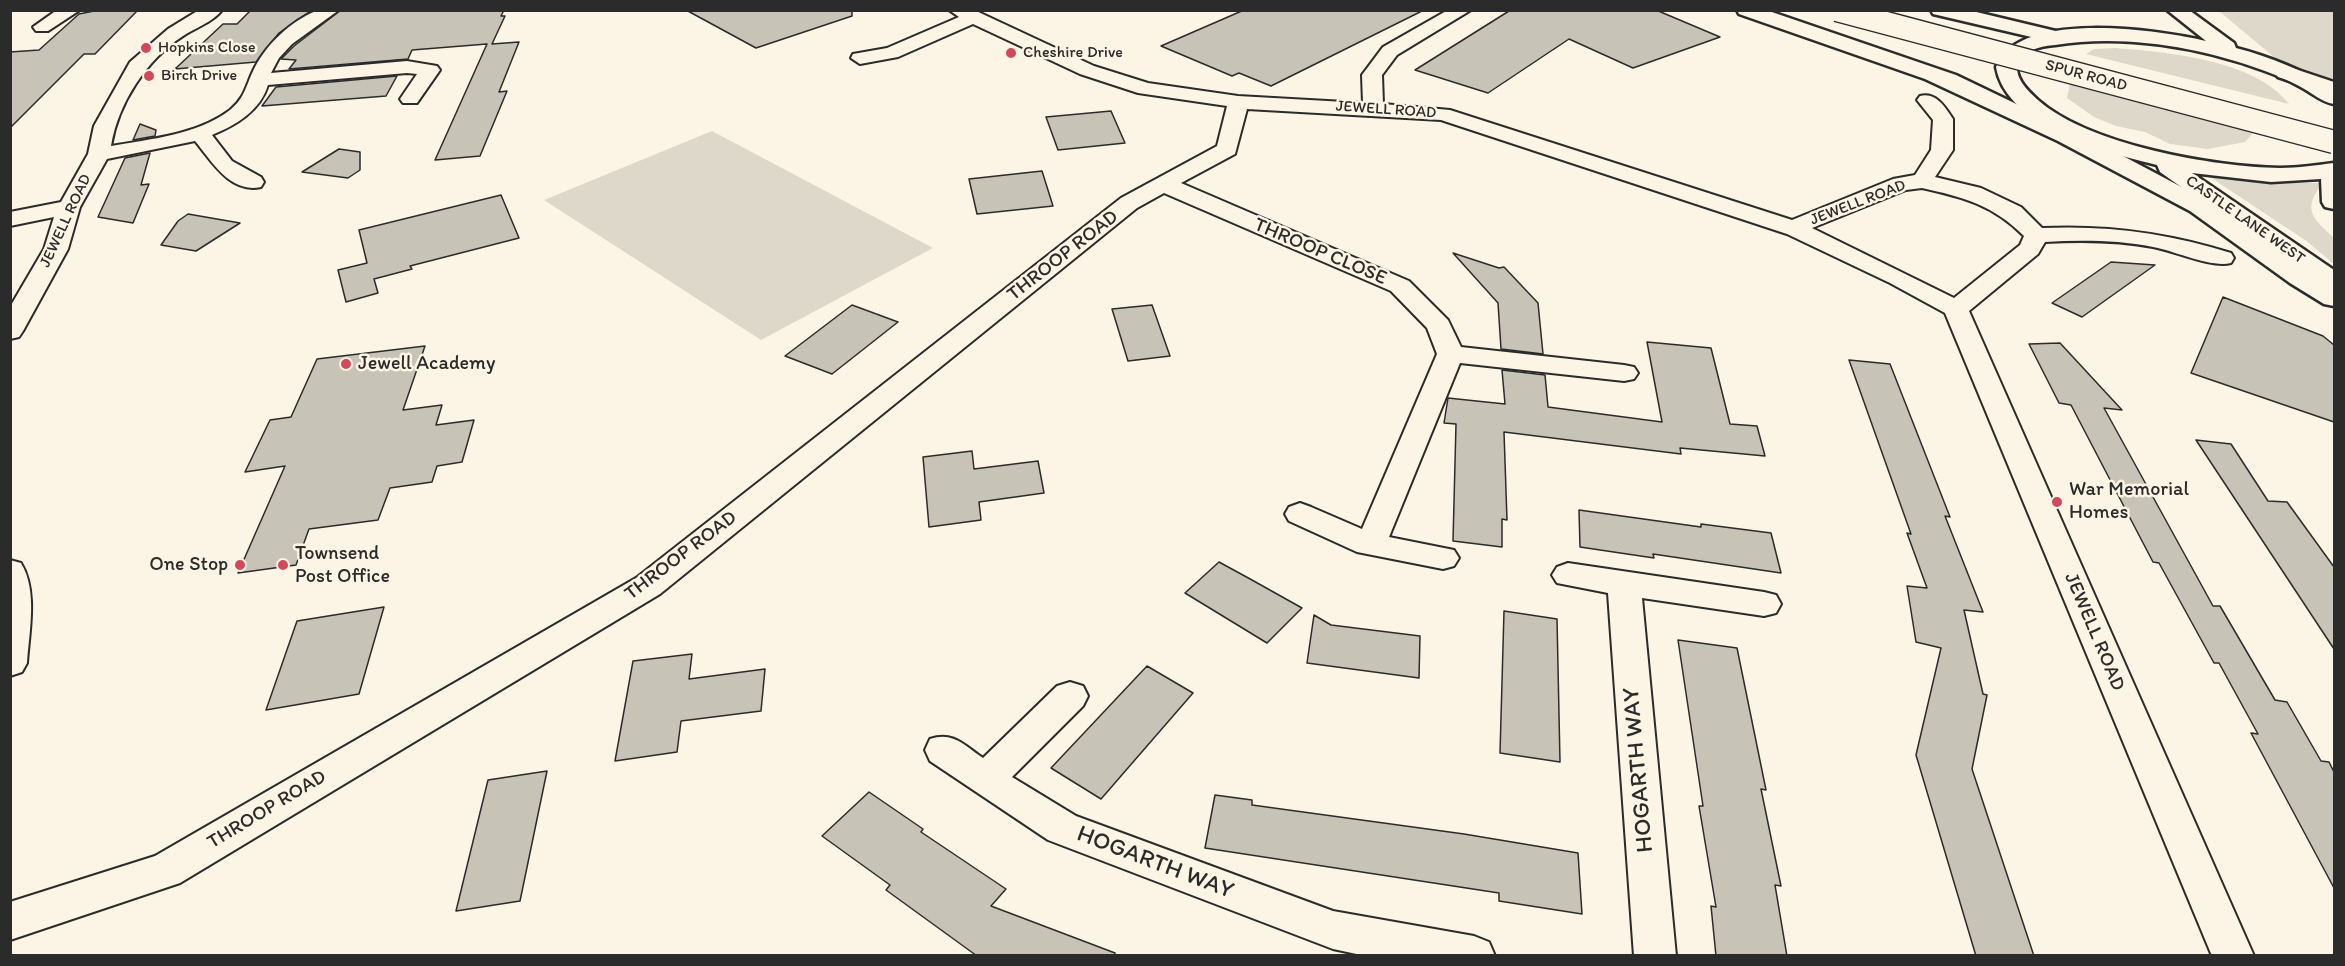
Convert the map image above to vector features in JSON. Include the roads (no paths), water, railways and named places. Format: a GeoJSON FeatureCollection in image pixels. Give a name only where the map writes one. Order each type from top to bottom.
{"type":"FeatureCollection","features":[{"type":"Feature","properties":{"kind":"main road"},"geometry":{"type":"LineString","coordinates":[[1746,10],[1929,73],[2056,120],[2101,141],[2156,158],[2195,167],[2263,175],[2305,175],[2334,170],[2334,202]]}},
{"type":"Feature","properties":{"kind":"main road","name":"SPUR ROAD"},"geometry":{"type":"LineString","coordinates":[[1837,10],[2334,142]]}},
{"type":"Feature","properties":{"kind":"main road","name":"SPUR ROAD"},"geometry":{"type":"LineString","coordinates":[[1884,10],[2334,127]]}},
{"type":"Feature","properties":{"kind":"main road"},"geometry":{"type":"LineString","coordinates":[[1940,10],[2063,36]]}},
{"type":"Feature","properties":{"kind":"main road"},"geometry":{"type":"LineString","coordinates":[[2176,10],[2241,57]]}},
{"type":"Feature","properties":{"kind":"main road"},"geometry":{"type":"LineString","coordinates":[[2063,36],[2086,16]]}},
{"type":"Feature","properties":{"kind":"main road"},"geometry":{"type":"LineString","coordinates":[[2056,120],[2027,102],[2011,84],[2007,67],[2013,54],[2030,44],[2063,36],[2106,34],[2149,38],[2241,57],[2334,89]]}},
{"type":"Feature","properties":{"kind":"main road"},"geometry":{"type":"LineString","coordinates":[[2286,72],[2334,98]]}},
{"type":"Feature","properties":{"kind":"main road"},"geometry":{"type":"LineString","coordinates":[[1929,73],[2111,156],[2202,207],[2306,284],[2334,298]]}},
{"type":"Feature","properties":{"kind":"main road","name":"CASTLE LANE WEST"},"geometry":{"type":"LineString","coordinates":[[2156,158],[2334,282]]}},
{"type":"Feature","properties":{"kind":"street"},"geometry":{"type":"LineString","coordinates":[[42,27],[71,10]]}},
{"type":"Feature","properties":{"kind":"street","name":"JEWELL ROAD"},"geometry":{"type":"LineString","coordinates":[[10,331],[56,249],[69,207],[99,154],[104,126],[137,66],[174,33],[213,10]]}},
{"type":"Feature","properties":{"kind":"street"},"geometry":{"type":"LineString","coordinates":[[99,154],[196,134],[242,110],[255,95],[263,68],[275,48],[286,37],[330,10]]}},
{"type":"Feature","properties":{"kind":"street"},"geometry":{"type":"LineString","coordinates":[[1373,108],[1372,75],[1390,51],[1462,10]]}},
{"type":"Feature","properties":{"kind":"street","name":"JEWELL ROAD"},"geometry":{"type":"LineString","coordinates":[[860,58],[891,52],[966,14],[1087,70],[1117,81],[1179,96],[1238,102],[1373,108],[1443,114],[1795,229],[1899,278],[1956,309],[2234,956]]}},
{"type":"Feature","properties":{"kind":"street"},"geometry":{"type":"LineString","coordinates":[[261,80],[407,67],[430,70],[410,99]]}},
{"type":"Feature","properties":{"kind":"street","name":"JEWELL ROAD"},"geometry":{"type":"LineString","coordinates":[[1922,181],[1942,150],[1943,119],[1927,100]]}},
{"type":"Feature","properties":{"kind":"street","name":"THROOP ROAD"},"geometry":{"type":"LineString","coordinates":[[10,921],[166,870],[648,586],[1129,203],[1227,148],[1238,102]]}},
{"type":"Feature","properties":{"kind":"street"},"geometry":{"type":"LineString","coordinates":[[196,134],[203,137],[224,166],[253,182]]}},
{"type":"Feature","properties":{"kind":"street","name":"JEWELL ROAD"},"geometry":{"type":"LineString","coordinates":[[1795,229],[1809,220],[1901,184],[1922,181],[1974,193],[2013,212],[2036,235]]}},
{"type":"Feature","properties":{"kind":"street","name":"THROOP CLOSE"},"geometry":{"type":"LineString","coordinates":[[1161,183],[1400,286],[1439,325],[1450,354]]}},
{"type":"Feature","properties":{"kind":"street"},"geometry":{"type":"LineString","coordinates":[[10,219],[69,207]]}},
{"type":"Feature","properties":{"kind":"street"},"geometry":{"type":"LineString","coordinates":[[1956,309],[2030,249],[2036,235],[2123,234],[2179,243],[2222,258]]}},
{"type":"Feature","properties":{"kind":"street"},"geometry":{"type":"LineString","coordinates":[[1368,544],[1379,527],[1450,354],[1624,373]]}},
{"type":"Feature","properties":{"kind":"street"},"geometry":{"type":"LineString","coordinates":[[1300,514],[1368,544],[1443,558]]}},
{"type":"Feature","properties":{"kind":"street"},"geometry":{"type":"LineString","coordinates":[[1568,575],[1764,604]]}},
{"type":"Feature","properties":{"kind":"street","name":"HOGARTH WAY"},"geometry":{"type":"LineString","coordinates":[[1624,584],[1655,956]]}},
{"type":"Feature","properties":{"kind":"street"},"geometry":{"type":"LineString","coordinates":[[10,663],[12,588]]}},
{"type":"Feature","properties":{"kind":"street"},"geometry":{"type":"LineString","coordinates":[[985,780],[1070,696]]}},
{"type":"Feature","properties":{"kind":"street","name":"HOGARTH WAY"},"geometry":{"type":"LineString","coordinates":[[944,750],[985,780],[1062,828],[1329,943],[1474,956]]}},
{"type":"Feature","properties":{"kind":"place","name":"Hopkins Close"},"geometry":{"type":"Point","coordinates":[146,48]}},
{"type":"Feature","properties":{"kind":"place","name":"Cheshire Drive"},"geometry":{"type":"Point","coordinates":[1011,53]}},
{"type":"Feature","properties":{"kind":"place","name":"Birch Drive"},"geometry":{"type":"Point","coordinates":[149,76]}},
{"type":"Feature","properties":{"kind":"place","name":"Jewell Academy"},"geometry":{"type":"Point","coordinates":[346,364]}},
{"type":"Feature","properties":{"kind":"place","name":"War Memorial Homes"},"geometry":{"type":"Point","coordinates":[2057,502]}},
{"type":"Feature","properties":{"kind":"place","name":"One Stop"},"geometry":{"type":"Point","coordinates":[240,565]}},
{"type":"Feature","properties":{"kind":"place","name":"Townsend Post Office"},"geometry":{"type":"Point","coordinates":[283,565]}}]}
